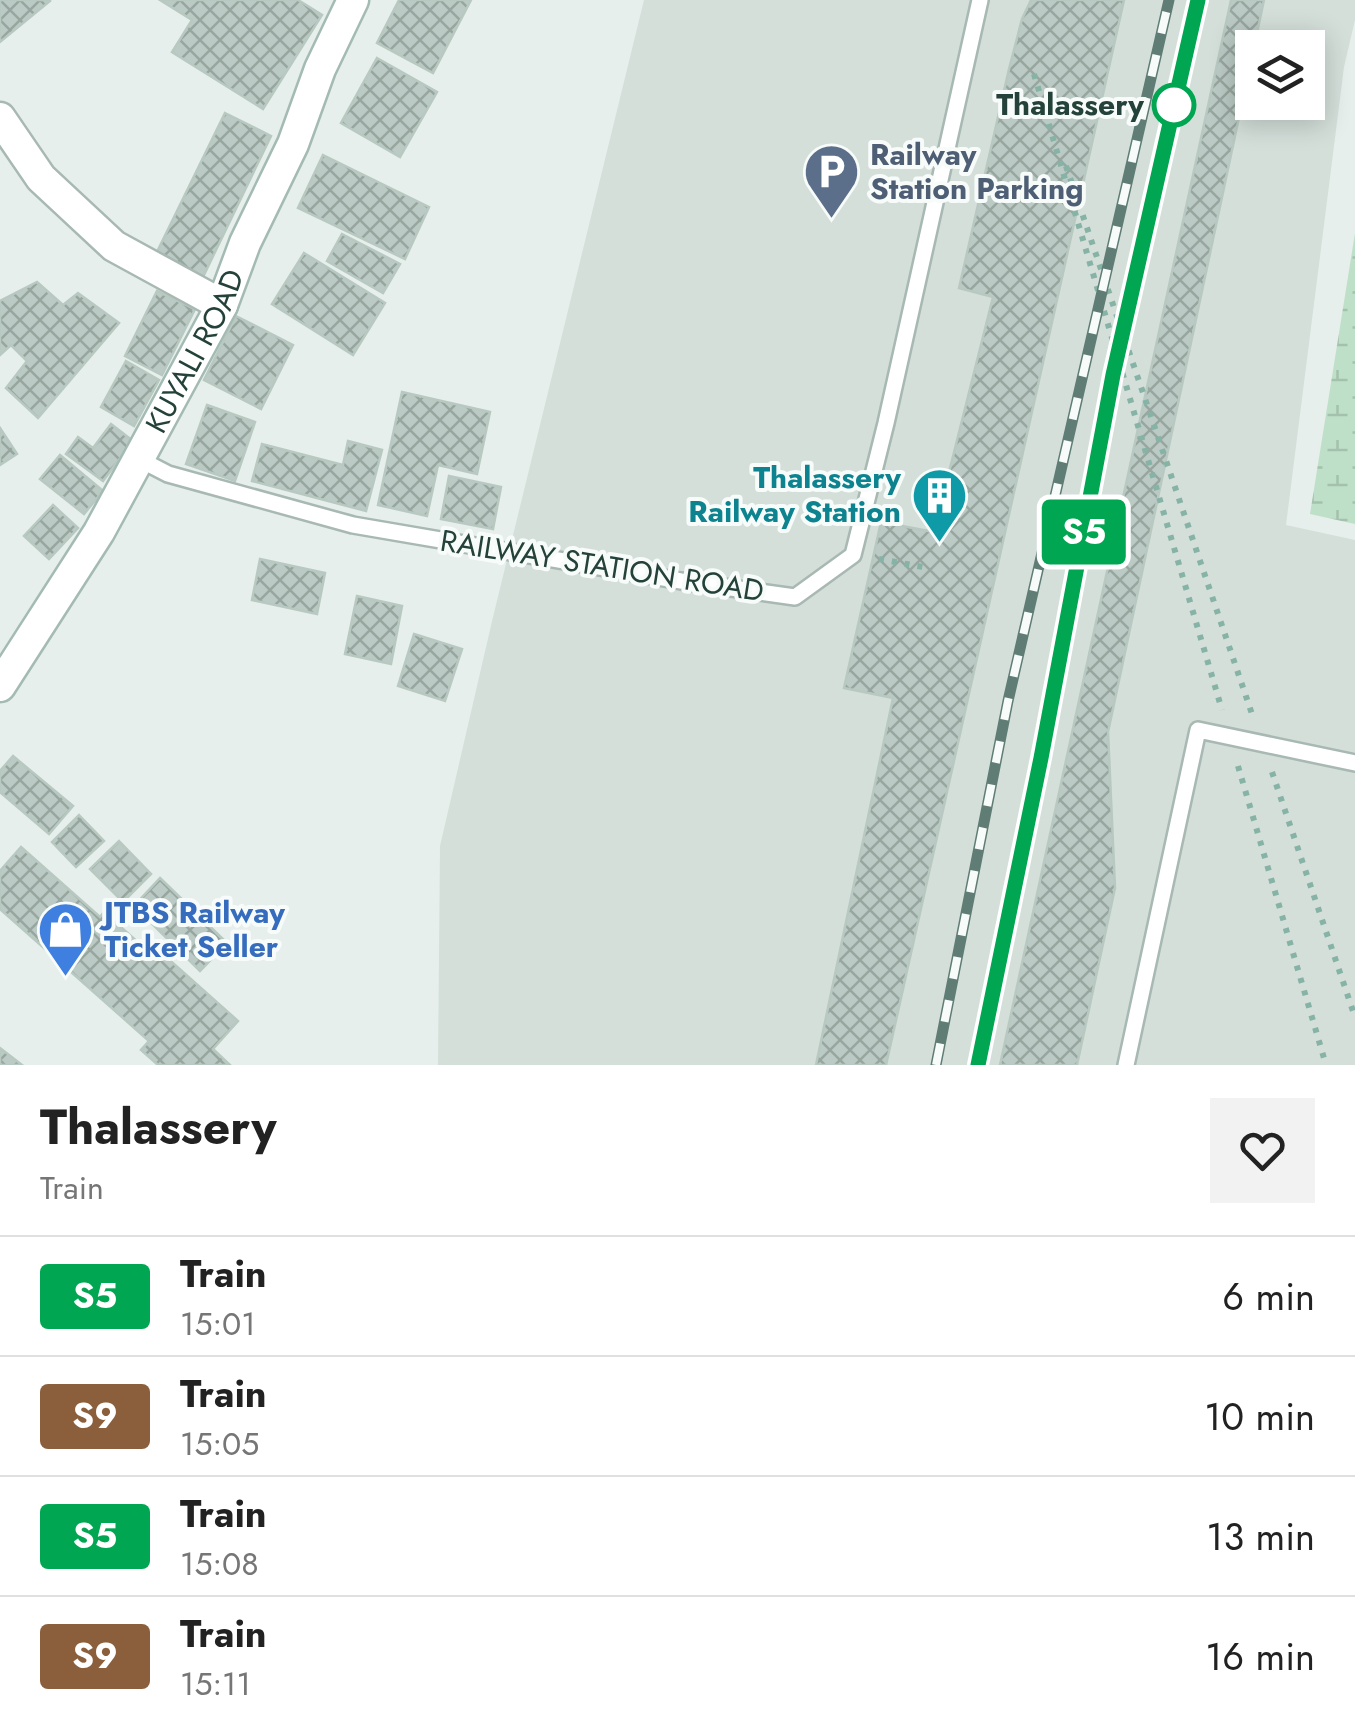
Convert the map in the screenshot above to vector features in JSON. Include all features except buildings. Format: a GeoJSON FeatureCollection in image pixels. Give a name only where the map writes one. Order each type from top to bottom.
{"type":"FeatureCollection","features":[{"type":"Feature","properties":{"kind":"main road","name":"KUYALI ROAD"},"geometry":{"type":"LineString","coordinates":[[0,686],[98,532],[222,305],[245,243],[353,0]]}},
{"type":"Feature","properties":{"kind":"main road"},"geometry":{"type":"LineString","coordinates":[[0,118],[41,178],[114,246],[222,305]]}},
{"type":"Feature","properties":{"kind":"lane"},"geometry":{"type":"LineString","coordinates":[[853,555],[980,0]]}},
{"type":"Feature","properties":{"kind":"lane","name":"RAILWAY STATION ROAD"},"geometry":{"type":"LineString","coordinates":[[139,459],[168,474],[353,525],[757,592],[796,597],[853,555]]}},
{"type":"Feature","properties":{"kind":"lane"},"geometry":{"type":"LineString","coordinates":[[1126,1065],[1198,730],[1355,763]]}},
{"type":"Feature","properties":{"kind":"path"},"geometry":{"type":"LineString","coordinates":[[1225,722],[1034,74],[1259,734]]}},
{"type":"Feature","properties":{"kind":"path"},"geometry":{"type":"LineString","coordinates":[[853,555],[923,567]]}},
{"type":"Feature","properties":{"kind":"path"},"geometry":{"type":"LineString","coordinates":[[1236,760],[1326,1065]]}},
{"type":"Feature","properties":{"kind":"path"},"geometry":{"type":"LineString","coordinates":[[1272,772],[1355,1017]]}},
{"type":"Feature","properties":{"kind":"shaded area"},"geometry":{"type":"Polygon","coordinates":[[[644,0],[1355,0],[1286,525],[1355,540],[1355,1065],[438,1065],[440,846],[644,0]]]}},
{"type":"Feature","properties":{"kind":"green space"},"geometry":{"type":"Polygon","coordinates":[[[1355,233],[1355,524],[1310,514],[1355,233]]]}},
{"type":"Feature","properties":{"kind":"railway"},"geometry":{"type":"LineString","coordinates":[[936,1065],[1008,701],[1169,0]]}},
{"type":"Feature","properties":{"kind":"railway"},"geometry":{"type":"LineString","coordinates":[[978,1065],[1113,375],[1198,0]]}},
{"type":"Feature","properties":{"kind":"train","name":"S5"},"geometry":{"type":"LineString","coordinates":[[978,1065],[1113,375],[1198,0]]}},
{"type":"Feature","properties":{"kind":"place","name":"Thalassery"},"geometry":{"type":"Point","coordinates":[1174,105]}},
{"type":"Feature","properties":{"kind":"place","name":"Railway Station Parking"},"geometry":{"type":"Point","coordinates":[831,221]}},
{"type":"Feature","properties":{"kind":"place","name":"Thalassery Railway Station"},"geometry":{"type":"Point","coordinates":[940,544]}},
{"type":"Feature","properties":{"kind":"place","name":"JTBS Railway Ticket Seller"},"geometry":{"type":"Point","coordinates":[65,979]}}]}
